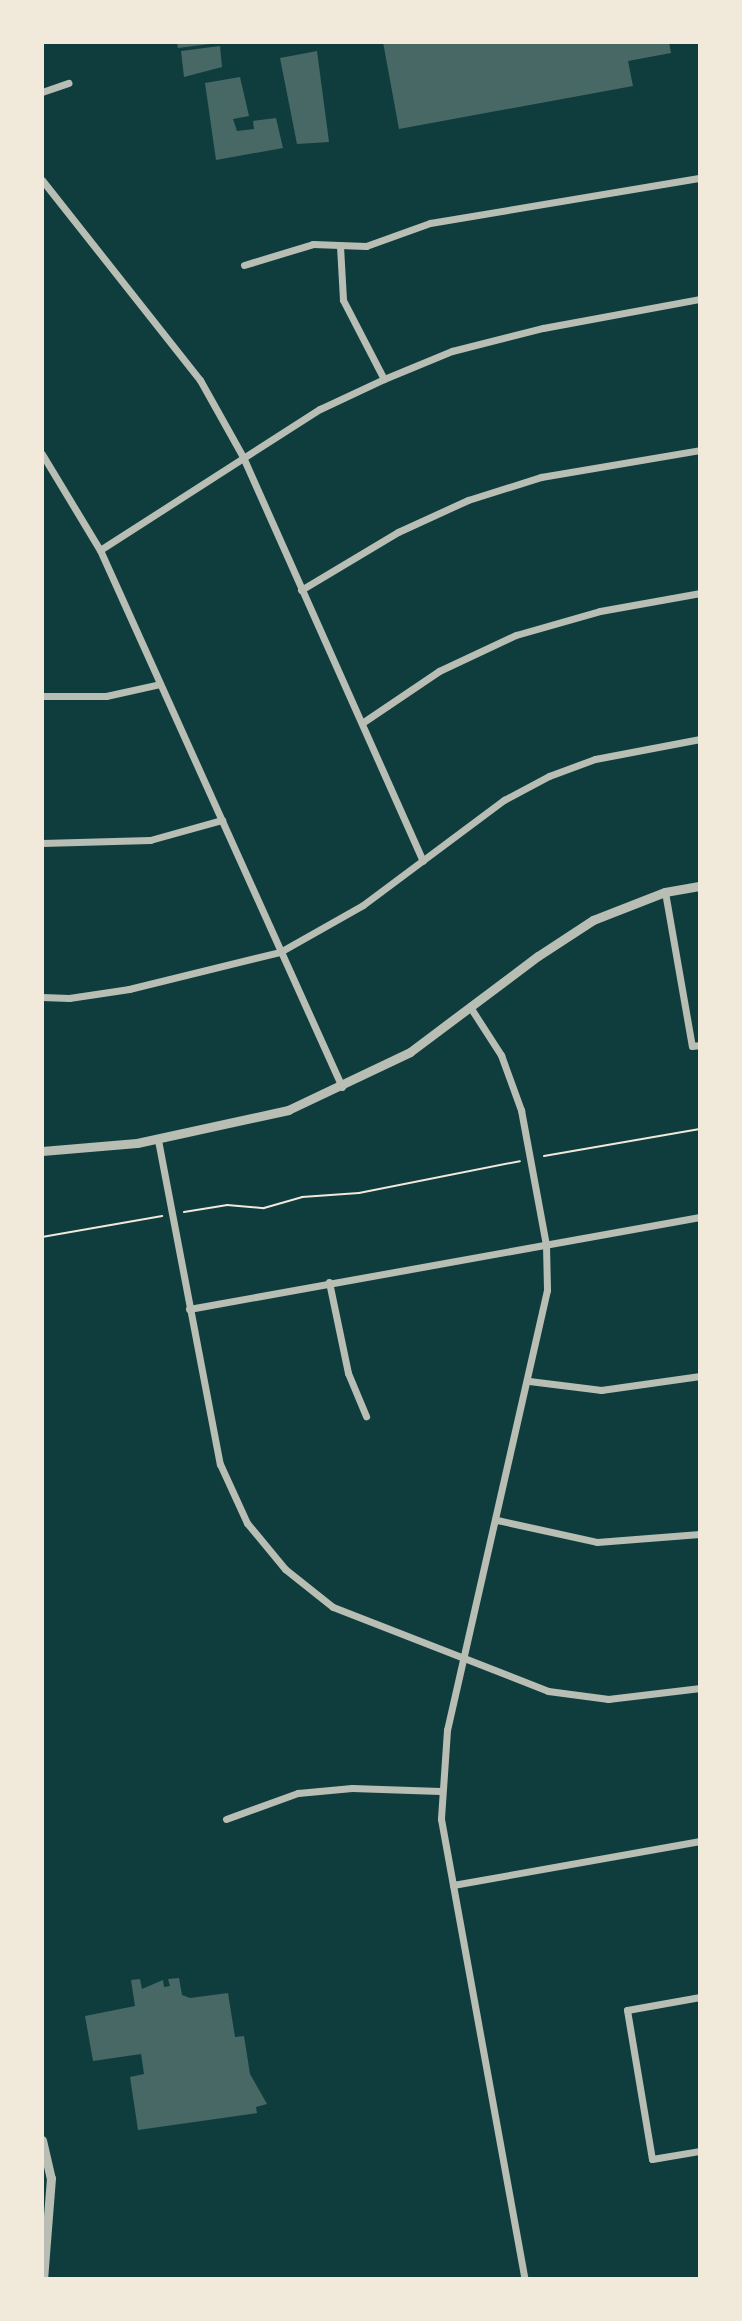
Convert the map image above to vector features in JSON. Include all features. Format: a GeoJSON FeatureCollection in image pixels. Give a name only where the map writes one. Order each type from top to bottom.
{"type":"FeatureCollection","features":[{"type":"Feature","properties":{"kind":"street"},"geometry":{"type":"LineString","coordinates":[[42,92],[68,83]]}},
{"type":"Feature","properties":{"kind":"street"},"geometry":{"type":"LineString","coordinates":[[244,265],[313,244],[366,246],[430,223],[700,178]]}},
{"type":"Feature","properties":{"kind":"street"},"geometry":{"type":"LineString","coordinates":[[42,180],[200,380],[243,457],[423,861]]}},
{"type":"Feature","properties":{"kind":"street"},"geometry":{"type":"LineString","coordinates":[[340,246],[343,300],[384,379]]}},
{"type":"Feature","properties":{"kind":"street"},"geometry":{"type":"LineString","coordinates":[[100,550],[320,409],[384,379],[452,351],[528,332],[700,299]]}},
{"type":"Feature","properties":{"kind":"street"},"geometry":{"type":"LineString","coordinates":[[301,590],[398,532],[468,500],[541,477],[700,450]]}},
{"type":"Feature","properties":{"kind":"street"},"geometry":{"type":"LineString","coordinates":[[42,454],[100,550],[342,1087]]}},
{"type":"Feature","properties":{"kind":"street"},"geometry":{"type":"LineString","coordinates":[[362,723],[439,671],[516,635],[600,611],[700,593]]}},
{"type":"Feature","properties":{"kind":"street"},"geometry":{"type":"LineString","coordinates":[[42,696],[106,696],[160,684]]}},
{"type":"Feature","properties":{"kind":"street"},"geometry":{"type":"LineString","coordinates":[[42,997],[69,998],[129,989],[280,952],[363,905],[504,800],[549,776],[595,759],[700,739]]}},
{"type":"Feature","properties":{"kind":"street"},"geometry":{"type":"LineString","coordinates":[[42,843],[150,840],[222,820]]}},
{"type":"Feature","properties":{"kind":"street"},"geometry":{"type":"LineString","coordinates":[[42,1151],[158,1140],[288,1110],[342,1087],[410,1052],[472,1010],[538,956],[593,920],[665,892],[700,886]]}},
{"type":"Feature","properties":{"kind":"street"},"geometry":{"type":"LineString","coordinates":[[665,892],[696,1046]]}},
{"type":"Feature","properties":{"kind":"street"},"geometry":{"type":"LineString","coordinates":[[472,1010],[501,1055],[521,1110],[546,1245],[547,1290],[466,1659],[447,1730],[440,1791],[453,1885],[525,2279]]}},
{"type":"Feature","properties":{"kind":"street"},"geometry":{"type":"LineString","coordinates":[[158,1140],[209,1423],[247,1523],[285,1569],[333,1607],[548,1691],[608,1699],[700,1688]]}},
{"type":"Feature","properties":{"kind":"street"},"geometry":{"type":"LineString","coordinates":[[189,1309],[700,1217]]}},
{"type":"Feature","properties":{"kind":"street"},"geometry":{"type":"LineString","coordinates":[[329,1282],[348,1373],[366,1416]]}},
{"type":"Feature","properties":{"kind":"street"},"geometry":{"type":"LineString","coordinates":[[529,1381],[601,1390],[700,1376]]}},
{"type":"Feature","properties":{"kind":"street"},"geometry":{"type":"LineString","coordinates":[[497,1520],[597,1542],[700,1534]]}},
{"type":"Feature","properties":{"kind":"street"},"geometry":{"type":"LineString","coordinates":[[226,1819],[298,1793],[352,1788],[440,1791]]}},
{"type":"Feature","properties":{"kind":"street"},"geometry":{"type":"LineString","coordinates":[[453,1885],[700,1841]]}},
{"type":"Feature","properties":{"kind":"street"},"geometry":{"type":"LineString","coordinates":[[700,1997],[627,2010],[652,2159],[700,2151]]}},
{"type":"Feature","properties":{"kind":"street"},"geometry":{"type":"LineString","coordinates":[[42,2140],[51,2178],[43,2279]]}},
{"type":"Feature","properties":{"kind":"path"},"geometry":{"type":"LineString","coordinates":[[544,1156],[700,1129]]}},
{"type":"Feature","properties":{"kind":"path"},"geometry":{"type":"LineString","coordinates":[[182,1212],[227,1205],[264,1208],[305,1196],[359,1193],[520,1161]]}},
{"type":"Feature","properties":{"kind":"path"},"geometry":{"type":"LineString","coordinates":[[42,1237],[162,1216]]}},
{"type":"Feature","properties":{"kind":"building"},"geometry":{"type":"Polygon","coordinates":[[[177,42],[210,42],[210,44],[178,48],[177,42]]]}},
{"type":"Feature","properties":{"kind":"building"},"geometry":{"type":"Polygon","coordinates":[[[383,42],[669,42],[671,53],[628,61],[633,86],[399,129],[383,42]]]}},
{"type":"Feature","properties":{"kind":"building"},"geometry":{"type":"Polygon","coordinates":[[[220,46],[222,67],[184,77],[181,51],[220,46]]]}},
{"type":"Feature","properties":{"kind":"building"},"geometry":{"type":"Polygon","coordinates":[[[317,51],[329,142],[297,144],[280,58],[317,51]]]}},
{"type":"Feature","properties":{"kind":"building"},"geometry":{"type":"Polygon","coordinates":[[[240,77],[249,116],[233,119],[237,131],[254,129],[253,121],[276,118],[283,148],[216,160],[205,83],[240,77]]]}},
{"type":"Feature","properties":{"kind":"building"},"geometry":{"type":"Polygon","coordinates":[[[179,1978],[182,1995],[190,1998],[228,1993],[235,2037],[244,2036],[250,2074],[267,2104],[256,2107],[257,2113],[138,2130],[130,2077],[144,2074],[141,2054],[93,2061],[85,2016],[135,2006],[131,1980],[140,1979],[142,1989],[163,1980],[164,1987],[170,1986],[168,1979],[179,1978]]]}}]}
